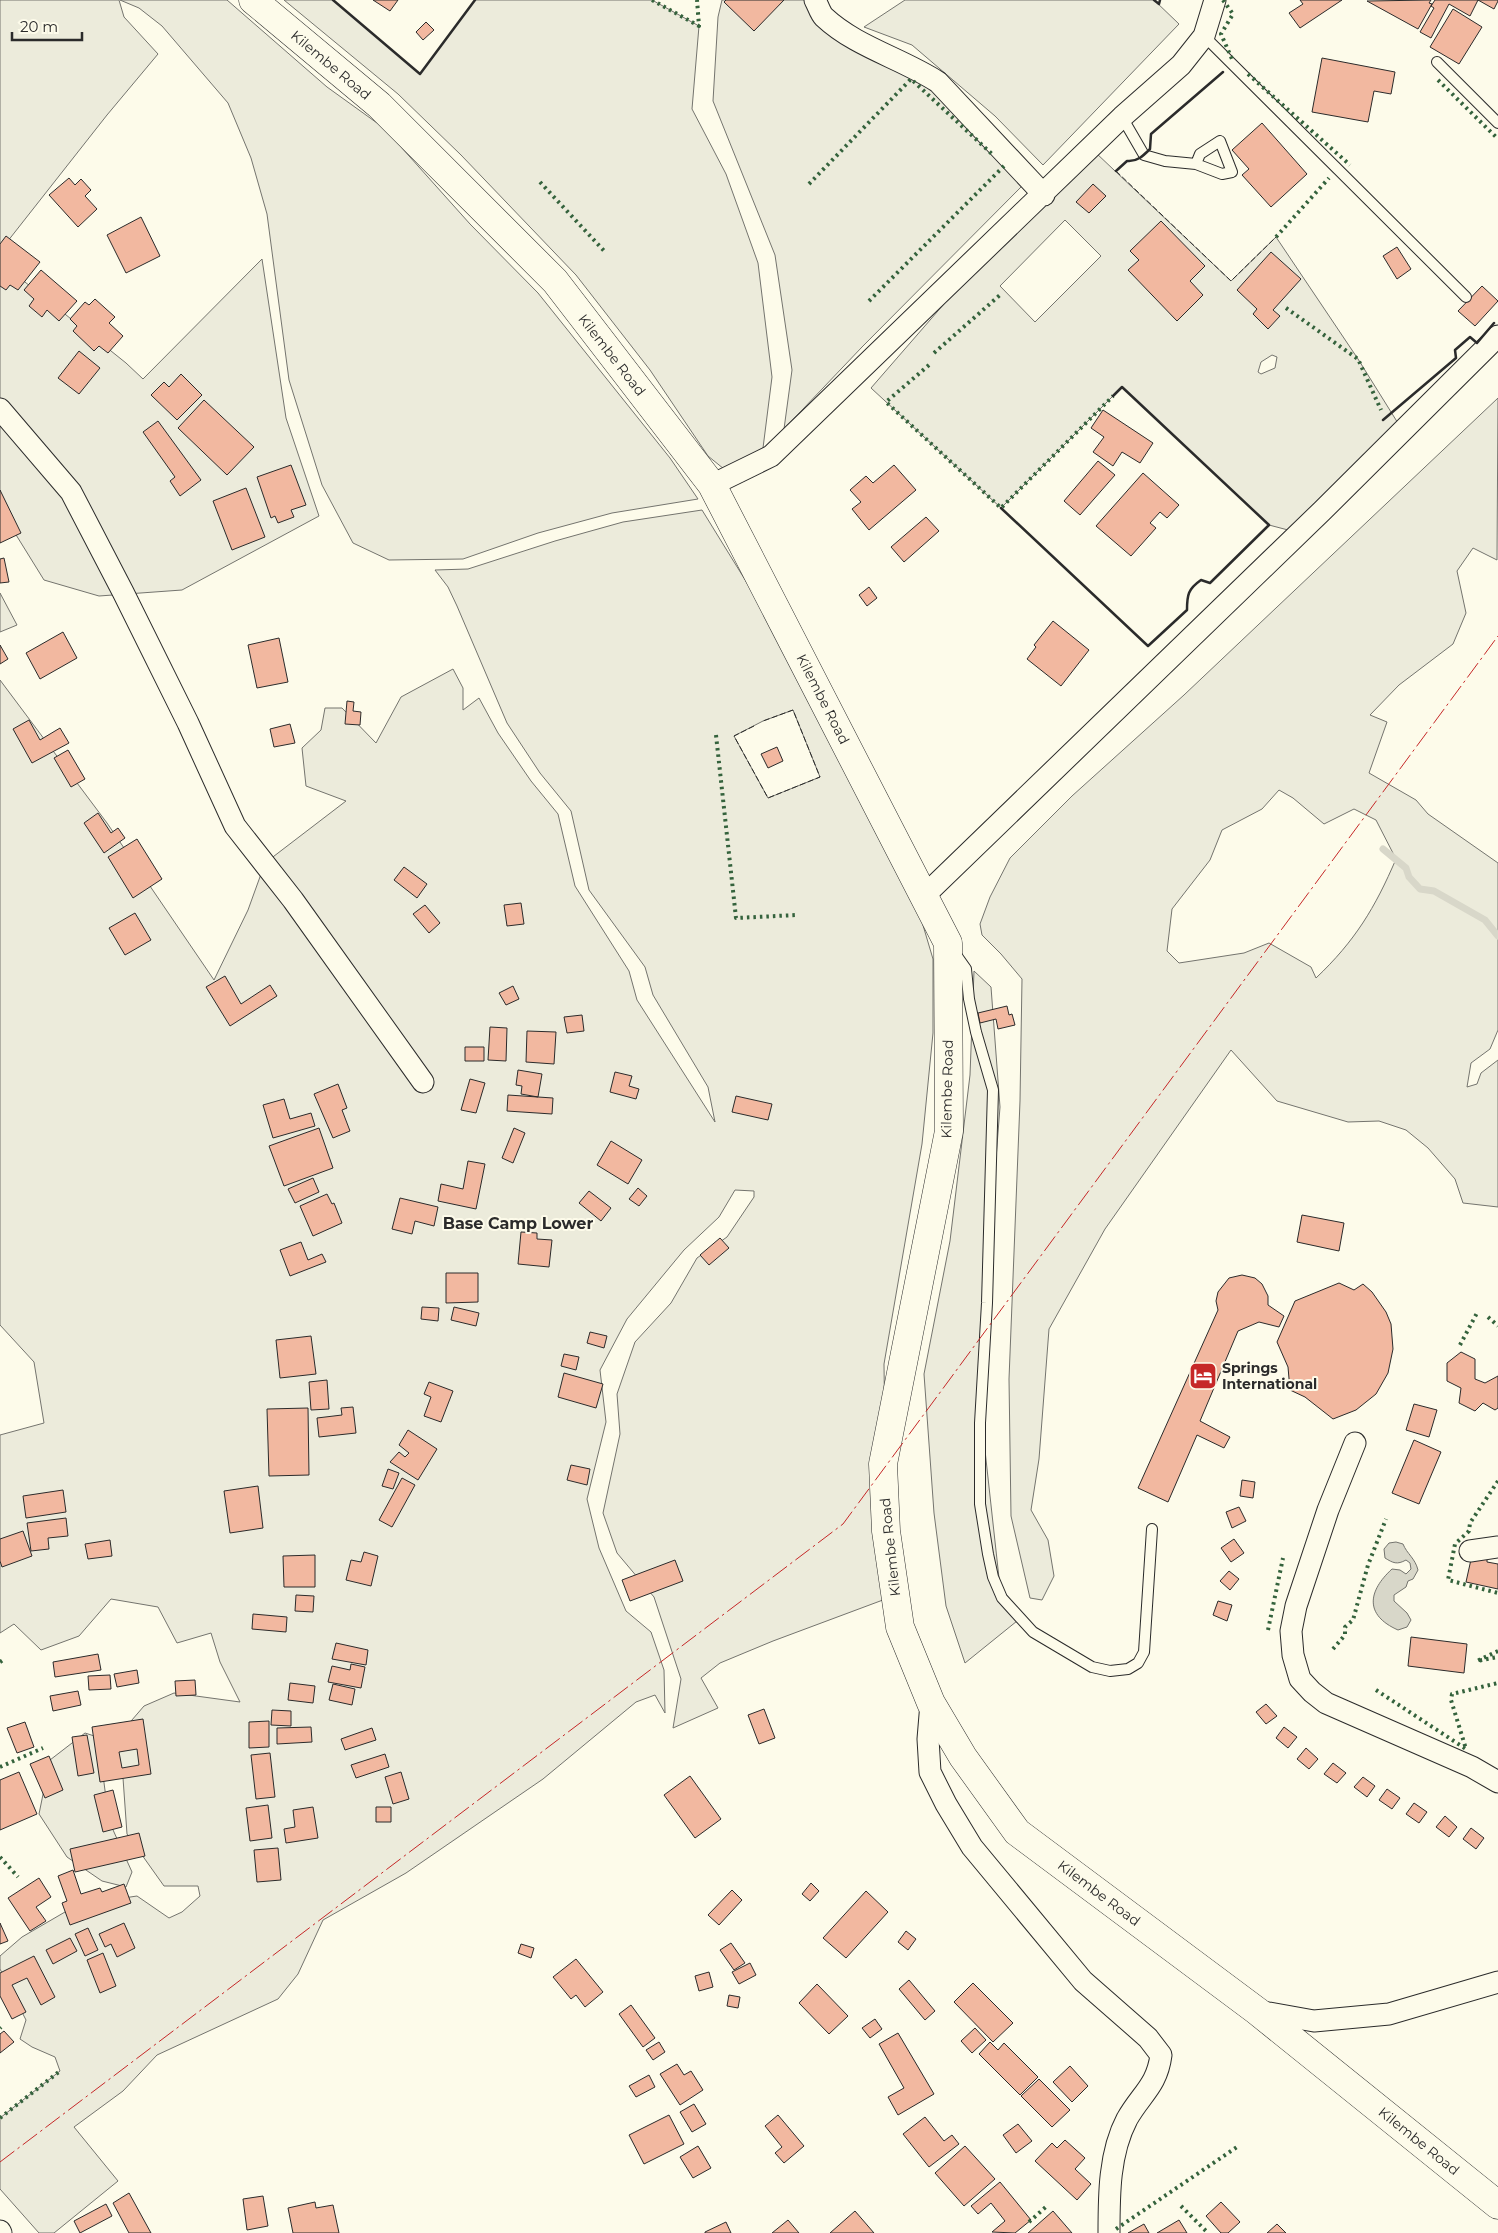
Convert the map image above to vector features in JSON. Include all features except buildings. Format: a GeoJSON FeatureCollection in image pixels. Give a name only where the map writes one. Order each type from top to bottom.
{"type":"FeatureCollection","features":[{"type":"Feature","properties":{"kind":"main road","name":"Kilembe Road"},"geometry":{"type":"LineString","coordinates":[[253,0],[379,105],[555,281],[712,485],[925,895],[948,943],[948,1131],[883,1464],[886,1531],[900,1627],[931,1704],[963,1757],[1017,1832],[1257,2011],[1498,2205]]}},
{"type":"Feature","properties":{"kind":"street"},"geometry":{"type":"LineString","coordinates":[[815,0],[822,16],[847,33],[875,51],[922,72],[938,82],[1044,194]]}},
{"type":"Feature","properties":{"kind":"street"},"geometry":{"type":"LineString","coordinates":[[712,485],[771,456],[1122,117],[1181,65],[1204,36],[1215,0]]}},
{"type":"Feature","properties":{"kind":"street"},"geometry":{"type":"LineString","coordinates":[[925,895],[1322,512],[1498,336]]}},
{"type":"Feature","properties":{"kind":"street"},"geometry":{"type":"LineString","coordinates":[[0,408],[71,492],[183,714],[235,826],[304,915],[423,1082]]}},
{"type":"Feature","properties":{"kind":"street"},"geometry":{"type":"LineString","coordinates":[[1355,1443],[1328,1510],[1296,1606],[1291,1631],[1293,1655],[1300,1679],[1326,1703],[1472,1767],[1498,1782]]}},
{"type":"Feature","properties":{"kind":"street"},"geometry":{"type":"LineString","coordinates":[[1470,1551],[1498,1547]]}},
{"type":"Feature","properties":{"kind":"street"},"geometry":{"type":"LineString","coordinates":[[931,1704],[928,1739],[930,1772],[946,1804],[972,1847],[1083,1981],[1148,2038],[1161,2055],[1153,2084],[1127,2119],[1114,2156],[1109,2233]]}},
{"type":"Feature","properties":{"kind":"street"},"geometry":{"type":"LineString","coordinates":[[1257,2011],[1314,2021],[1389,2014],[1498,1982]]}},
{"type":"Feature","properties":{"kind":"lane"},"geometry":{"type":"LineString","coordinates":[[1204,36],[1466,297]]}},
{"type":"Feature","properties":{"kind":"lane"},"geometry":{"type":"LineString","coordinates":[[1437,62],[1498,123]]}},
{"type":"Feature","properties":{"kind":"lane"},"geometry":{"type":"LineString","coordinates":[[1122,117],[1144,155],[1165,161],[1196,164]]}},
{"type":"Feature","properties":{"kind":"lane"},"geometry":{"type":"LineString","coordinates":[[948,943],[966,969],[972,1016],[993,1090],[987,1303],[980,1432],[980,1504],[993,1578],[1002,1598],[1018,1619],[1033,1632],[1092,1667],[1110,1671],[1128,1669],[1138,1663],[1144,1652],[1152,1529]]}},
{"type":"Feature","properties":{"kind":"shaded area"},"geometry":{"type":"Polygon","coordinates":[[[0,0],[119,0],[124,17],[158,54],[107,115],[0,251],[0,0]]]}},
{"type":"Feature","properties":{"kind":"shaded area"},"geometry":{"type":"Polygon","coordinates":[[[120,0],[227,0],[327,87],[384,128],[470,224],[538,293],[670,458],[698,499],[612,513],[538,533],[463,559],[389,560],[353,543],[322,485],[289,380],[267,214],[251,158],[228,103],[162,26],[139,8],[120,0]]]}},
{"type":"Feature","properties":{"kind":"shaded area"},"geometry":{"type":"Polygon","coordinates":[[[284,0],[333,0],[420,74],[475,0],[652,0],[699,26],[692,109],[726,174],[758,263],[772,377],[763,448],[724,469],[708,456],[650,370],[576,275],[461,155],[398,94],[284,0]]]}},
{"type":"Feature","properties":{"kind":"shaded area"},"geometry":{"type":"Polygon","coordinates":[[[722,0],[815,0],[915,71],[1026,182],[862,347],[784,429],[792,370],[775,255],[713,101],[718,17],[722,0]]]}},
{"type":"Feature","properties":{"kind":"shaded area"},"geometry":{"type":"Polygon","coordinates":[[[905,0],[1154,0],[1179,24],[1043,165],[995,116],[912,45],[864,27],[905,0]]]}},
{"type":"Feature","properties":{"kind":"shaded area"},"geometry":{"type":"Polygon","coordinates":[[[1095,152],[1231,281],[1276,237],[1358,359],[1406,436],[1288,530],[1269,525],[1122,387],[1001,508],[871,388],[977,266],[1095,152]],[[1065,220],[1000,286],[1035,322],[1101,256],[1065,220]],[[1272,355],[1261,362],[1258,372],[1261,374],[1275,368],[1277,357],[1272,355]]]}},
{"type":"Feature","properties":{"kind":"shaded area"},"geometry":{"type":"Polygon","coordinates":[[[262,259],[286,418],[319,516],[182,590],[99,596],[44,580],[0,509],[0,262],[126,363],[143,379],[262,259]]]}},
{"type":"Feature","properties":{"kind":"shaded area"},"geometry":{"type":"Polygon","coordinates":[[[1498,398],[1497,560],[1473,548],[1457,571],[1466,613],[1453,644],[1399,685],[1370,715],[1387,722],[1369,773],[1416,800],[1428,814],[1498,863],[1498,1030],[1490,1049],[1471,1063],[1467,1087],[1477,1084],[1481,1073],[1498,1060],[1498,1207],[1463,1203],[1455,1179],[1428,1148],[1406,1130],[1379,1121],[1348,1122],[1277,1101],[1231,1050],[1105,1229],[1049,1329],[1039,1459],[1031,1510],[1048,1540],[1054,1576],[1042,1600],[1030,1598],[1011,1516],[1009,1379],[1020,1101],[1022,979],[982,935],[980,924],[990,897],[1010,858],[1072,796],[1184,695],[1498,398]],[[1279,790],[1262,809],[1222,830],[1210,860],[1172,909],[1167,951],[1179,963],[1244,953],[1269,943],[1311,967],[1316,978],[1342,951],[1363,923],[1396,859],[1376,820],[1354,809],[1324,824],[1293,798],[1279,790]]]}},
{"type":"Feature","properties":{"kind":"shaded area"},"geometry":{"type":"Polygon","coordinates":[[[702,510],[855,758],[906,868],[933,959],[933,1033],[922,1144],[884,1364],[885,1446],[907,1591],[720,1663],[701,1678],[718,1708],[673,1728],[681,1679],[654,1597],[617,1553],[603,1513],[620,1434],[617,1394],[635,1342],[671,1303],[697,1258],[727,1237],[754,1197],[754,1191],[735,1190],[719,1217],[684,1250],[627,1319],[600,1370],[606,1422],[587,1499],[599,1548],[626,1611],[651,1632],[664,1670],[665,1713],[655,1695],[636,1702],[543,1779],[406,1873],[323,1920],[298,1974],[278,1999],[157,2055],[123,2091],[74,2127],[118,2181],[54,2233],[39,2233],[0,2189],[0,2118],[60,2071],[55,2057],[32,2047],[20,2039],[26,2020],[0,1969],[0,1956],[22,1937],[77,1905],[137,1896],[169,1918],[182,1912],[200,1896],[198,1886],[164,1886],[127,1834],[123,1778],[103,1775],[109,1821],[132,1872],[126,1887],[102,1881],[67,1857],[39,1814],[50,1760],[85,1733],[113,1742],[144,1706],[174,1693],[240,1702],[220,1662],[211,1633],[177,1643],[158,1607],[111,1599],[79,1636],[41,1650],[14,1624],[0,1633],[0,1435],[44,1423],[34,1362],[0,1325],[0,680],[107,823],[214,980],[248,910],[265,863],[346,801],[306,786],[302,748],[321,730],[325,708],[342,708],[376,743],[401,697],[453,669],[463,688],[463,710],[479,698],[498,733],[531,781],[558,814],[575,886],[629,971],[637,1000],[715,1122],[708,1087],[653,995],[645,967],[589,890],[571,811],[540,773],[507,723],[457,606],[448,587],[435,570],[468,569],[555,541],[623,522],[702,510]],[[793,710],[763,721],[734,736],[768,798],[820,777],[793,710]]]}},
{"type":"Feature","properties":{"kind":"shaded area"},"geometry":{"type":"Polygon","coordinates":[[[0,593],[17,625],[0,632],[0,593]]]}},
{"type":"Feature","properties":{"kind":"shaded area"},"geometry":{"type":"Polygon","coordinates":[[[974,971],[991,987],[1000,1107],[991,1223],[982,1423],[1000,1587],[1022,1617],[965,1663],[946,1606],[934,1513],[924,1374],[950,1241],[970,1075],[974,971]]]}},
{"type":"Feature","properties":{"kind":"shaded area"},"geometry":{"type":"Polygon","coordinates":[[[1389,1543],[1403,1544],[1418,1570],[1413,1579],[1408,1581],[1406,1587],[1394,1595],[1394,1601],[1407,1613],[1411,1620],[1407,1627],[1398,1630],[1379,1617],[1373,1602],[1378,1586],[1392,1569],[1400,1570],[1406,1574],[1411,1569],[1410,1563],[1406,1560],[1395,1563],[1385,1558],[1384,1549],[1389,1543]]]}},
{"type":"Feature","properties":{"kind":"waterway"},"geometry":{"type":"LineString","coordinates":[[1383,849],[1406,868],[1409,877],[1420,889],[1434,891],[1485,920],[1498,936]]}},
{"type":"Feature","properties":{"kind":"hedge"},"geometry":{"type":"LineString","coordinates":[[652,0],[699,26],[697,0]]}},
{"type":"Feature","properties":{"kind":"hedge"},"geometry":{"type":"LineString","coordinates":[[1223,0],[1233,14],[1221,34],[1232,59]]}},
{"type":"Feature","properties":{"kind":"hedge"},"geometry":{"type":"LineString","coordinates":[[1248,74],[1350,165]]}},
{"type":"Feature","properties":{"kind":"hedge"},"geometry":{"type":"LineString","coordinates":[[809,184],[911,79],[993,155]]}},
{"type":"Feature","properties":{"kind":"hedge"},"geometry":{"type":"LineString","coordinates":[[1438,80],[1498,139]]}},
{"type":"Feature","properties":{"kind":"hedge"},"geometry":{"type":"LineString","coordinates":[[869,301],[1004,166]]}},
{"type":"Feature","properties":{"kind":"hedge"},"geometry":{"type":"LineString","coordinates":[[1276,237],[1329,178]]}},
{"type":"Feature","properties":{"kind":"hedge"},"geometry":{"type":"LineString","coordinates":[[540,182],[606,253]]}},
{"type":"Feature","properties":{"kind":"hedge"},"geometry":{"type":"LineString","coordinates":[[934,353],[1000,295]]}},
{"type":"Feature","properties":{"kind":"hedge"},"geometry":{"type":"LineString","coordinates":[[1286,308],[1358,359],[1381,410]]}},
{"type":"Feature","properties":{"kind":"hedge"},"geometry":{"type":"LineString","coordinates":[[929,365],[886,402],[1001,508],[1113,396]]}},
{"type":"Feature","properties":{"kind":"hedge"},"geometry":{"type":"LineString","coordinates":[[716,735],[736,918],[797,915]]}},
{"type":"Feature","properties":{"kind":"hedge"},"geometry":{"type":"LineString","coordinates":[[1460,1345],[1478,1311]]}},
{"type":"Feature","properties":{"kind":"hedge"},"geometry":{"type":"LineString","coordinates":[[1488,1317],[1498,1326]]}},
{"type":"Feature","properties":{"kind":"hedge"},"geometry":{"type":"LineString","coordinates":[[1498,1481],[1470,1523],[1469,1531],[1455,1544],[1448,1580],[1498,1593]]}},
{"type":"Feature","properties":{"kind":"hedge"},"geometry":{"type":"LineString","coordinates":[[1333,1649],[1345,1635],[1345,1627],[1353,1620],[1368,1565],[1386,1519]]}},
{"type":"Feature","properties":{"kind":"hedge"},"geometry":{"type":"LineString","coordinates":[[1268,1630],[1283,1558]]}},
{"type":"Feature","properties":{"kind":"hedge"},"geometry":{"type":"LineString","coordinates":[[1498,1651],[1477,1661],[1498,1657]]}},
{"type":"Feature","properties":{"kind":"hedge"},"geometry":{"type":"LineString","coordinates":[[1376,1690],[1466,1749],[1451,1700],[1452,1694],[1498,1683]]}},
{"type":"Feature","properties":{"kind":"hedge"},"geometry":{"type":"LineString","coordinates":[[0,1767],[43,1748]]}},
{"type":"Feature","properties":{"kind":"hedge"},"geometry":{"type":"LineString","coordinates":[[0,1857],[18,1877]]}},
{"type":"Feature","properties":{"kind":"hedge"},"geometry":{"type":"LineString","coordinates":[[0,2118],[60,2071]]}},
{"type":"Feature","properties":{"kind":"hedge"},"geometry":{"type":"LineString","coordinates":[[1116,2229],[1237,2147]]}},
{"type":"Feature","properties":{"kind":"hedge"},"geometry":{"type":"LineString","coordinates":[[1029,2222],[1048,2205]]}},
{"type":"Feature","properties":{"kind":"hedge"},"geometry":{"type":"LineString","coordinates":[[1181,2206],[1208,2233]]}},
{"type":"Feature","properties":{"kind":"fence"},"geometry":{"type":"LineString","coordinates":[[1116,171],[1231,281],[1276,237]]}},
{"type":"Feature","properties":{"kind":"fence"},"geometry":{"type":"LineString","coordinates":[[754,726],[734,736],[768,798],[820,777],[793,710],[763,721]]}},
{"type":"Feature","properties":{"kind":"wall"},"geometry":{"type":"LineString","coordinates":[[333,0],[420,74],[475,0]]}},
{"type":"Feature","properties":{"kind":"wall"},"geometry":{"type":"LineString","coordinates":[[1154,0],[1159,4],[1160,0]]}},
{"type":"Feature","properties":{"kind":"wall"},"geometry":{"type":"LineString","coordinates":[[1116,171],[1127,161],[1137,159],[1145,154],[1150,149],[1151,134],[1223,72]]}},
{"type":"Feature","properties":{"kind":"wall"},"geometry":{"type":"LineString","coordinates":[[1383,420],[1456,358],[1455,350],[1470,337],[1477,343],[1494,323]]}},
{"type":"Feature","properties":{"kind":"wall"},"geometry":{"type":"LineString","coordinates":[[1001,508],[1148,646],[1187,610],[1188,596],[1193,586],[1201,580],[1210,583],[1269,525],[1122,387],[1113,396]]}},
{"type":"Feature","properties":{"kind":"power"},"geometry":{"type":"LineString","coordinates":[[0,2162],[843,1524],[1498,636]]}},
{"type":"Feature","properties":{"kind":"place","name":"Springs International"},"geometry":{"type":"Point","coordinates":[1203,1376]}},
{"type":"Feature","properties":{"kind":"district","name":"Base Camp Lower"},"geometry":{"type":"Point","coordinates":[518,1223]}}]}
